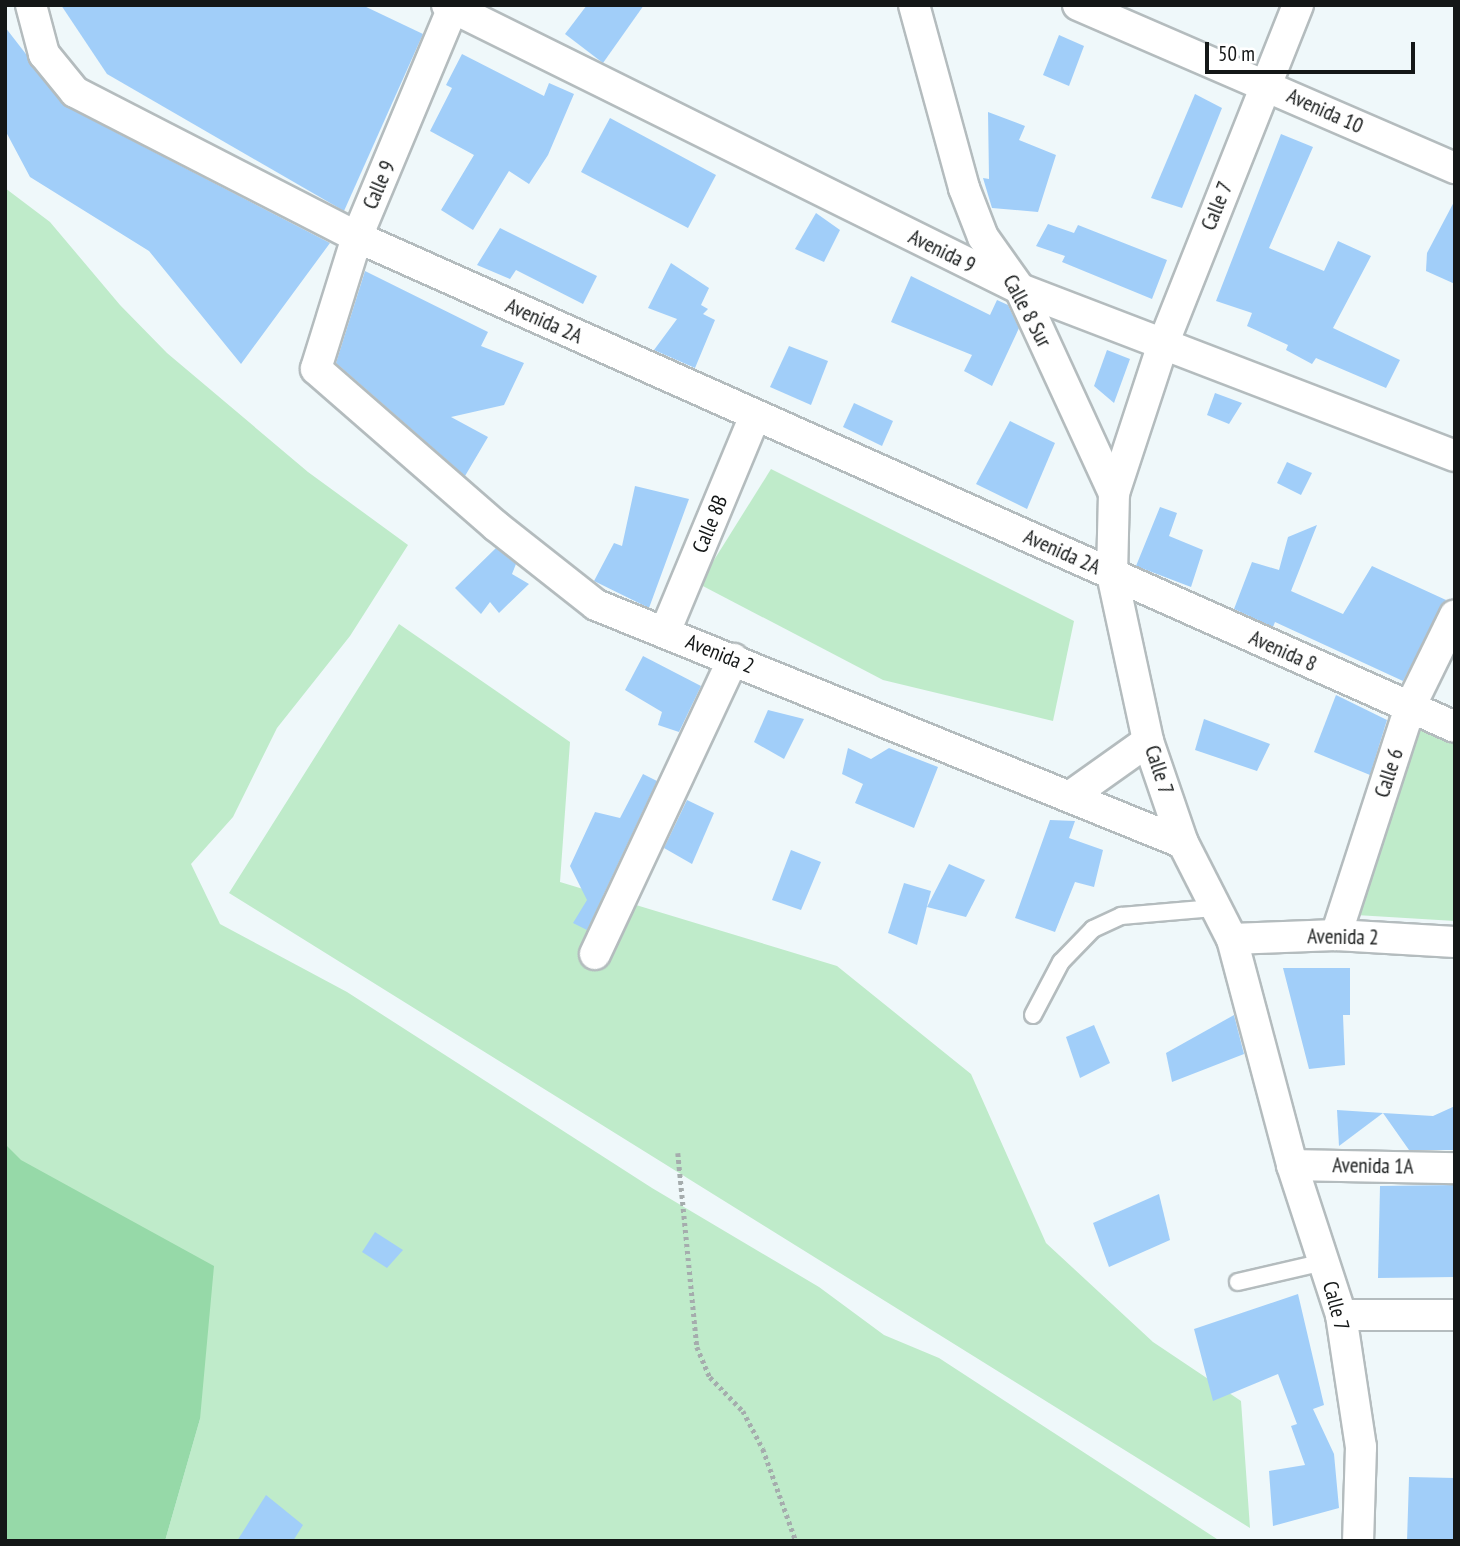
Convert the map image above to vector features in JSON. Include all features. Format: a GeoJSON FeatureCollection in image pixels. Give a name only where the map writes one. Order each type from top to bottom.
{"type":"FeatureCollection","features":[{"type":"Feature","properties":{"kind":"street","name":"Avenida 2A"},"geometry":{"type":"LineString","coordinates":[[31,5],[44,54],[75,92],[357,237],[1112,574]]}},
{"type":"Feature","properties":{"kind":"street","name":"Calle 8 Sur"},"geometry":{"type":"LineString","coordinates":[[914,5],[964,188],[984,237],[1020,289],[1114,493]]}},
{"type":"Feature","properties":{"kind":"street","name":"Avenida 10"},"geometry":{"type":"LineString","coordinates":[[1078,5],[1455,168]]}},
{"type":"Feature","properties":{"kind":"street","name":"Calle 7"},"geometry":{"type":"LineString","coordinates":[[1298,5],[1164,341],[1114,493],[1112,574],[1149,740],[1183,843],[1232,939],[1292,1165],[1341,1315],[1361,1447],[1358,1541]]}},
{"type":"Feature","properties":{"kind":"street","name":"Calle 9"},"geometry":{"type":"LineString","coordinates":[[316,369],[357,237],[452,6]]}},
{"type":"Feature","properties":{"kind":"street","name":"Avenida 9"},"geometry":{"type":"LineString","coordinates":[[452,6],[1020,289],[1164,341],[1455,456]]}},
{"type":"Feature","properties":{"kind":"street","name":"Avenida 2"},"geometry":{"type":"LineString","coordinates":[[316,369],[496,526],[596,605],[1072,794],[1183,843]]}},
{"type":"Feature","properties":{"kind":"street","name":"Calle 8B"},"geometry":{"type":"LineString","coordinates":[[665,632],[755,416]]}},
{"type":"Feature","properties":{"kind":"street","name":"Avenida 8"},"geometry":{"type":"LineString","coordinates":[[1112,574],[1455,727]]}},
{"type":"Feature","properties":{"kind":"street","name":"Calle 6"},"geometry":{"type":"LineString","coordinates":[[1336,935],[1410,708],[1455,615]]}},
{"type":"Feature","properties":{"kind":"street"},"geometry":{"type":"LineString","coordinates":[[595,954],[733,659]]}},
{"type":"Feature","properties":{"kind":"street"},"geometry":{"type":"LineString","coordinates":[[1072,794],[1149,740]]}},
{"type":"Feature","properties":{"kind":"street","name":"Avenida 2"},"geometry":{"type":"LineString","coordinates":[[1232,939],[1336,935],[1455,942]]}},
{"type":"Feature","properties":{"kind":"street","name":"Avenida 1A"},"geometry":{"type":"LineString","coordinates":[[1292,1165],[1455,1168]]}},
{"type":"Feature","properties":{"kind":"street"},"geometry":{"type":"LineString","coordinates":[[1341,1315],[1455,1315]]}},
{"type":"Feature","properties":{"kind":"lane"},"geometry":{"type":"LineString","coordinates":[[1033,1015],[1061,962],[1093,929],[1121,916],[1152,911],[1214,908]]}},
{"type":"Feature","properties":{"kind":"lane"},"geometry":{"type":"LineString","coordinates":[[1238,1282],[1324,1262]]}},
{"type":"Feature","properties":{"kind":"path"},"geometry":{"type":"LineString","coordinates":[[678,1153],[696,1347],[710,1377],[743,1411],[763,1449],[796,1541]]}},
{"type":"Feature","properties":{"kind":"green space"},"geometry":{"type":"Polygon","coordinates":[[[5,188],[50,222],[120,305],[167,353],[308,472],[408,545],[350,636],[277,728],[233,817],[191,864],[220,924],[347,992],[652,1188],[819,1287],[884,1335],[939,1358],[1220,1541],[165,1541],[200,1419],[5,1144],[5,188]]]}},
{"type":"Feature","properties":{"kind":"green space"},"geometry":{"type":"Polygon","coordinates":[[[771,469],[1074,621],[1053,721],[883,680],[699,584],[771,469]]]}},
{"type":"Feature","properties":{"kind":"green space"},"geometry":{"type":"Polygon","coordinates":[[[399,624],[570,742],[560,882],[837,966],[971,1074],[1046,1243],[1153,1342],[1241,1401],[1250,1528],[229,893],[399,624]]]}},
{"type":"Feature","properties":{"kind":"green space"},"geometry":{"type":"Polygon","coordinates":[[[1417,717],[1455,734],[1455,921],[1356,915],[1417,717]]]}},
{"type":"Feature","properties":{"kind":"green space"},"geometry":{"type":"Polygon","coordinates":[[[5,1144],[21,1160],[214,1266],[200,1419],[165,1541],[5,1541],[5,1144]]]}},
{"type":"Feature","properties":{"kind":"building"},"geometry":{"type":"Polygon","coordinates":[[[61,5],[362,5],[423,34],[344,211],[107,74],[61,5]]]}},
{"type":"Feature","properties":{"kind":"building"},"geometry":{"type":"Polygon","coordinates":[[[587,5],[644,5],[603,63],[565,34],[587,5]]]}},
{"type":"Feature","properties":{"kind":"building"},"geometry":{"type":"Polygon","coordinates":[[[5,27],[67,107],[330,243],[241,364],[149,251],[30,177],[5,130],[5,27]]]}},
{"type":"Feature","properties":{"kind":"building"},"geometry":{"type":"Polygon","coordinates":[[[1059,35],[1084,46],[1069,86],[1043,75],[1059,35]]]}},
{"type":"Feature","properties":{"kind":"building"},"geometry":{"type":"Polygon","coordinates":[[[462,54],[544,96],[549,83],[574,94],[548,155],[529,184],[509,171],[473,230],[441,210],[474,155],[430,131],[452,88],[446,85],[462,54]]]}},
{"type":"Feature","properties":{"kind":"building"},"geometry":{"type":"Polygon","coordinates":[[[1195,94],[1222,108],[1182,208],[1151,198],[1195,94]]]}},
{"type":"Feature","properties":{"kind":"building"},"geometry":{"type":"Polygon","coordinates":[[[988,112],[1025,126],[1019,140],[1056,155],[1038,212],[992,208],[983,178],[989,179],[988,112]]]}},
{"type":"Feature","properties":{"kind":"building"},"geometry":{"type":"Polygon","coordinates":[[[610,118],[716,175],[688,228],[581,172],[610,118]]]}},
{"type":"Feature","properties":{"kind":"building"},"geometry":{"type":"Polygon","coordinates":[[[1281,134],[1313,147],[1269,248],[1324,271],[1338,241],[1371,256],[1333,328],[1400,360],[1386,388],[1316,358],[1312,364],[1286,350],[1288,345],[1247,326],[1252,313],[1216,301],[1281,134]]]}},
{"type":"Feature","properties":{"kind":"building"},"geometry":{"type":"Polygon","coordinates":[[[1455,200],[1455,284],[1426,271],[1427,253],[1455,200]]]}},
{"type":"Feature","properties":{"kind":"building"},"geometry":{"type":"Polygon","coordinates":[[[816,213],[840,230],[824,262],[795,249],[816,213]]]}},
{"type":"Feature","properties":{"kind":"building"},"geometry":{"type":"Polygon","coordinates":[[[1048,224],[1074,233],[1078,225],[1167,260],[1152,299],[1062,262],[1065,256],[1036,246],[1048,224]]]}},
{"type":"Feature","properties":{"kind":"building"},"geometry":{"type":"Polygon","coordinates":[[[500,228],[597,276],[583,304],[516,270],[510,279],[477,265],[500,228]]]}},
{"type":"Feature","properties":{"kind":"building"},"geometry":{"type":"Polygon","coordinates":[[[671,263],[709,288],[701,305],[708,309],[703,314],[715,320],[695,368],[654,350],[677,319],[648,308],[671,263]]]}},
{"type":"Feature","properties":{"kind":"building"},"geometry":{"type":"Polygon","coordinates":[[[365,271],[488,332],[481,346],[524,363],[504,405],[451,417],[488,437],[465,476],[336,363],[365,271]]]}},
{"type":"Feature","properties":{"kind":"building"},"geometry":{"type":"Polygon","coordinates":[[[911,276],[990,315],[997,300],[1008,305],[1019,328],[992,386],[964,371],[972,355],[891,322],[911,276]]]}},
{"type":"Feature","properties":{"kind":"building"},"geometry":{"type":"Polygon","coordinates":[[[789,346],[828,361],[811,405],[770,387],[789,346]]]}},
{"type":"Feature","properties":{"kind":"building"},"geometry":{"type":"Polygon","coordinates":[[[1107,350],[1130,359],[1114,403],[1094,386],[1107,350]]]}},
{"type":"Feature","properties":{"kind":"building"},"geometry":{"type":"Polygon","coordinates":[[[1215,393],[1242,403],[1229,424],[1207,415],[1215,393]]]}},
{"type":"Feature","properties":{"kind":"building"},"geometry":{"type":"Polygon","coordinates":[[[854,403],[893,421],[882,446],[843,427],[854,403]]]}},
{"type":"Feature","properties":{"kind":"building"},"geometry":{"type":"Polygon","coordinates":[[[1010,421],[1055,443],[1027,509],[976,484],[1010,421]]]}},
{"type":"Feature","properties":{"kind":"building"},"geometry":{"type":"Polygon","coordinates":[[[1287,462],[1312,473],[1301,495],[1277,483],[1287,462]]]}},
{"type":"Feature","properties":{"kind":"building"},"geometry":{"type":"Polygon","coordinates":[[[635,486],[689,499],[649,608],[594,581],[614,543],[622,546],[635,486]]]}},
{"type":"Feature","properties":{"kind":"building"},"geometry":{"type":"Polygon","coordinates":[[[1160,507],[1177,513],[1169,536],[1203,550],[1191,587],[1136,566],[1160,507]]]}},
{"type":"Feature","properties":{"kind":"building"},"geometry":{"type":"Polygon","coordinates":[[[1317,525],[1291,591],[1343,614],[1372,566],[1446,600],[1403,681],[1275,622],[1273,627],[1234,609],[1252,562],[1279,570],[1288,537],[1317,525]]]}},
{"type":"Feature","properties":{"kind":"building"},"geometry":{"type":"Polygon","coordinates":[[[496,548],[516,564],[512,574],[529,584],[499,613],[490,602],[481,614],[455,588],[496,548]]]}},
{"type":"Feature","properties":{"kind":"building"},"geometry":{"type":"Polygon","coordinates":[[[643,656],[701,686],[679,732],[658,725],[662,712],[625,690],[643,656]]]}},
{"type":"Feature","properties":{"kind":"building"},"geometry":{"type":"Polygon","coordinates":[[[1336,695],[1387,720],[1370,775],[1314,752],[1336,695]]]}},
{"type":"Feature","properties":{"kind":"building"},"geometry":{"type":"Polygon","coordinates":[[[768,710],[804,719],[784,759],[754,742],[768,710]]]}},
{"type":"Feature","properties":{"kind":"building"},"geometry":{"type":"Polygon","coordinates":[[[1204,719],[1270,744],[1257,771],[1195,750],[1204,719]]]}},
{"type":"Feature","properties":{"kind":"building"},"geometry":{"type":"Polygon","coordinates":[[[848,748],[871,759],[889,748],[938,767],[914,828],[855,803],[863,784],[842,774],[848,748]]]}},
{"type":"Feature","properties":{"kind":"building"},"geometry":{"type":"Polygon","coordinates":[[[643,774],[657,781],[587,930],[573,923],[587,900],[570,866],[595,812],[620,818],[643,774]]]}},
{"type":"Feature","properties":{"kind":"building"},"geometry":{"type":"Polygon","coordinates":[[[687,800],[714,813],[692,864],[664,848],[687,800]]]}},
{"type":"Feature","properties":{"kind":"building"},"geometry":{"type":"Polygon","coordinates":[[[1050,820],[1075,821],[1069,838],[1103,850],[1094,887],[1075,882],[1055,932],[1015,918],[1050,820]]]}},
{"type":"Feature","properties":{"kind":"building"},"geometry":{"type":"Polygon","coordinates":[[[791,850],[821,862],[801,910],[772,900],[791,850]]]}},
{"type":"Feature","properties":{"kind":"building"},"geometry":{"type":"Polygon","coordinates":[[[949,864],[985,880],[966,917],[927,907],[949,864]]]}},
{"type":"Feature","properties":{"kind":"building"},"geometry":{"type":"Polygon","coordinates":[[[904,883],[931,891],[917,945],[888,933],[904,883]]]}},
{"type":"Feature","properties":{"kind":"building"},"geometry":{"type":"Polygon","coordinates":[[[1283,968],[1350,968],[1350,1015],[1343,1015],[1345,1065],[1309,1069],[1283,968]]]}},
{"type":"Feature","properties":{"kind":"building"},"geometry":{"type":"Polygon","coordinates":[[[1234,1015],[1244,1054],[1172,1082],[1166,1053],[1234,1015]]]}},
{"type":"Feature","properties":{"kind":"building"},"geometry":{"type":"Polygon","coordinates":[[[1094,1025],[1110,1063],[1080,1078],[1066,1037],[1094,1025]]]}},
{"type":"Feature","properties":{"kind":"building"},"geometry":{"type":"Polygon","coordinates":[[[1455,1106],[1455,1150],[1409,1150],[1383,1113],[1433,1116],[1455,1106]]]}},
{"type":"Feature","properties":{"kind":"building"},"geometry":{"type":"Polygon","coordinates":[[[1337,1110],[1383,1113],[1339,1146],[1337,1110]]]}},
{"type":"Feature","properties":{"kind":"building"},"geometry":{"type":"Polygon","coordinates":[[[1455,1185],[1455,1277],[1378,1278],[1380,1186],[1455,1185]]]}},
{"type":"Feature","properties":{"kind":"building"},"geometry":{"type":"Polygon","coordinates":[[[1159,1194],[1170,1240],[1109,1267],[1093,1223],[1159,1194]]]}},
{"type":"Feature","properties":{"kind":"building"},"geometry":{"type":"Polygon","coordinates":[[[375,1232],[403,1250],[387,1268],[362,1252],[375,1232]]]}},
{"type":"Feature","properties":{"kind":"building"},"geometry":{"type":"Polygon","coordinates":[[[1298,1294],[1324,1405],[1313,1409],[1334,1454],[1339,1508],[1273,1526],[1269,1471],[1305,1465],[1291,1426],[1297,1424],[1278,1374],[1213,1401],[1194,1329],[1298,1294]]]}},
{"type":"Feature","properties":{"kind":"building"},"geometry":{"type":"Polygon","coordinates":[[[1409,1477],[1455,1478],[1455,1541],[1407,1541],[1409,1477]]]}},
{"type":"Feature","properties":{"kind":"building"},"geometry":{"type":"Polygon","coordinates":[[[266,1495],[303,1525],[293,1541],[237,1541],[266,1495]]]}}]}
